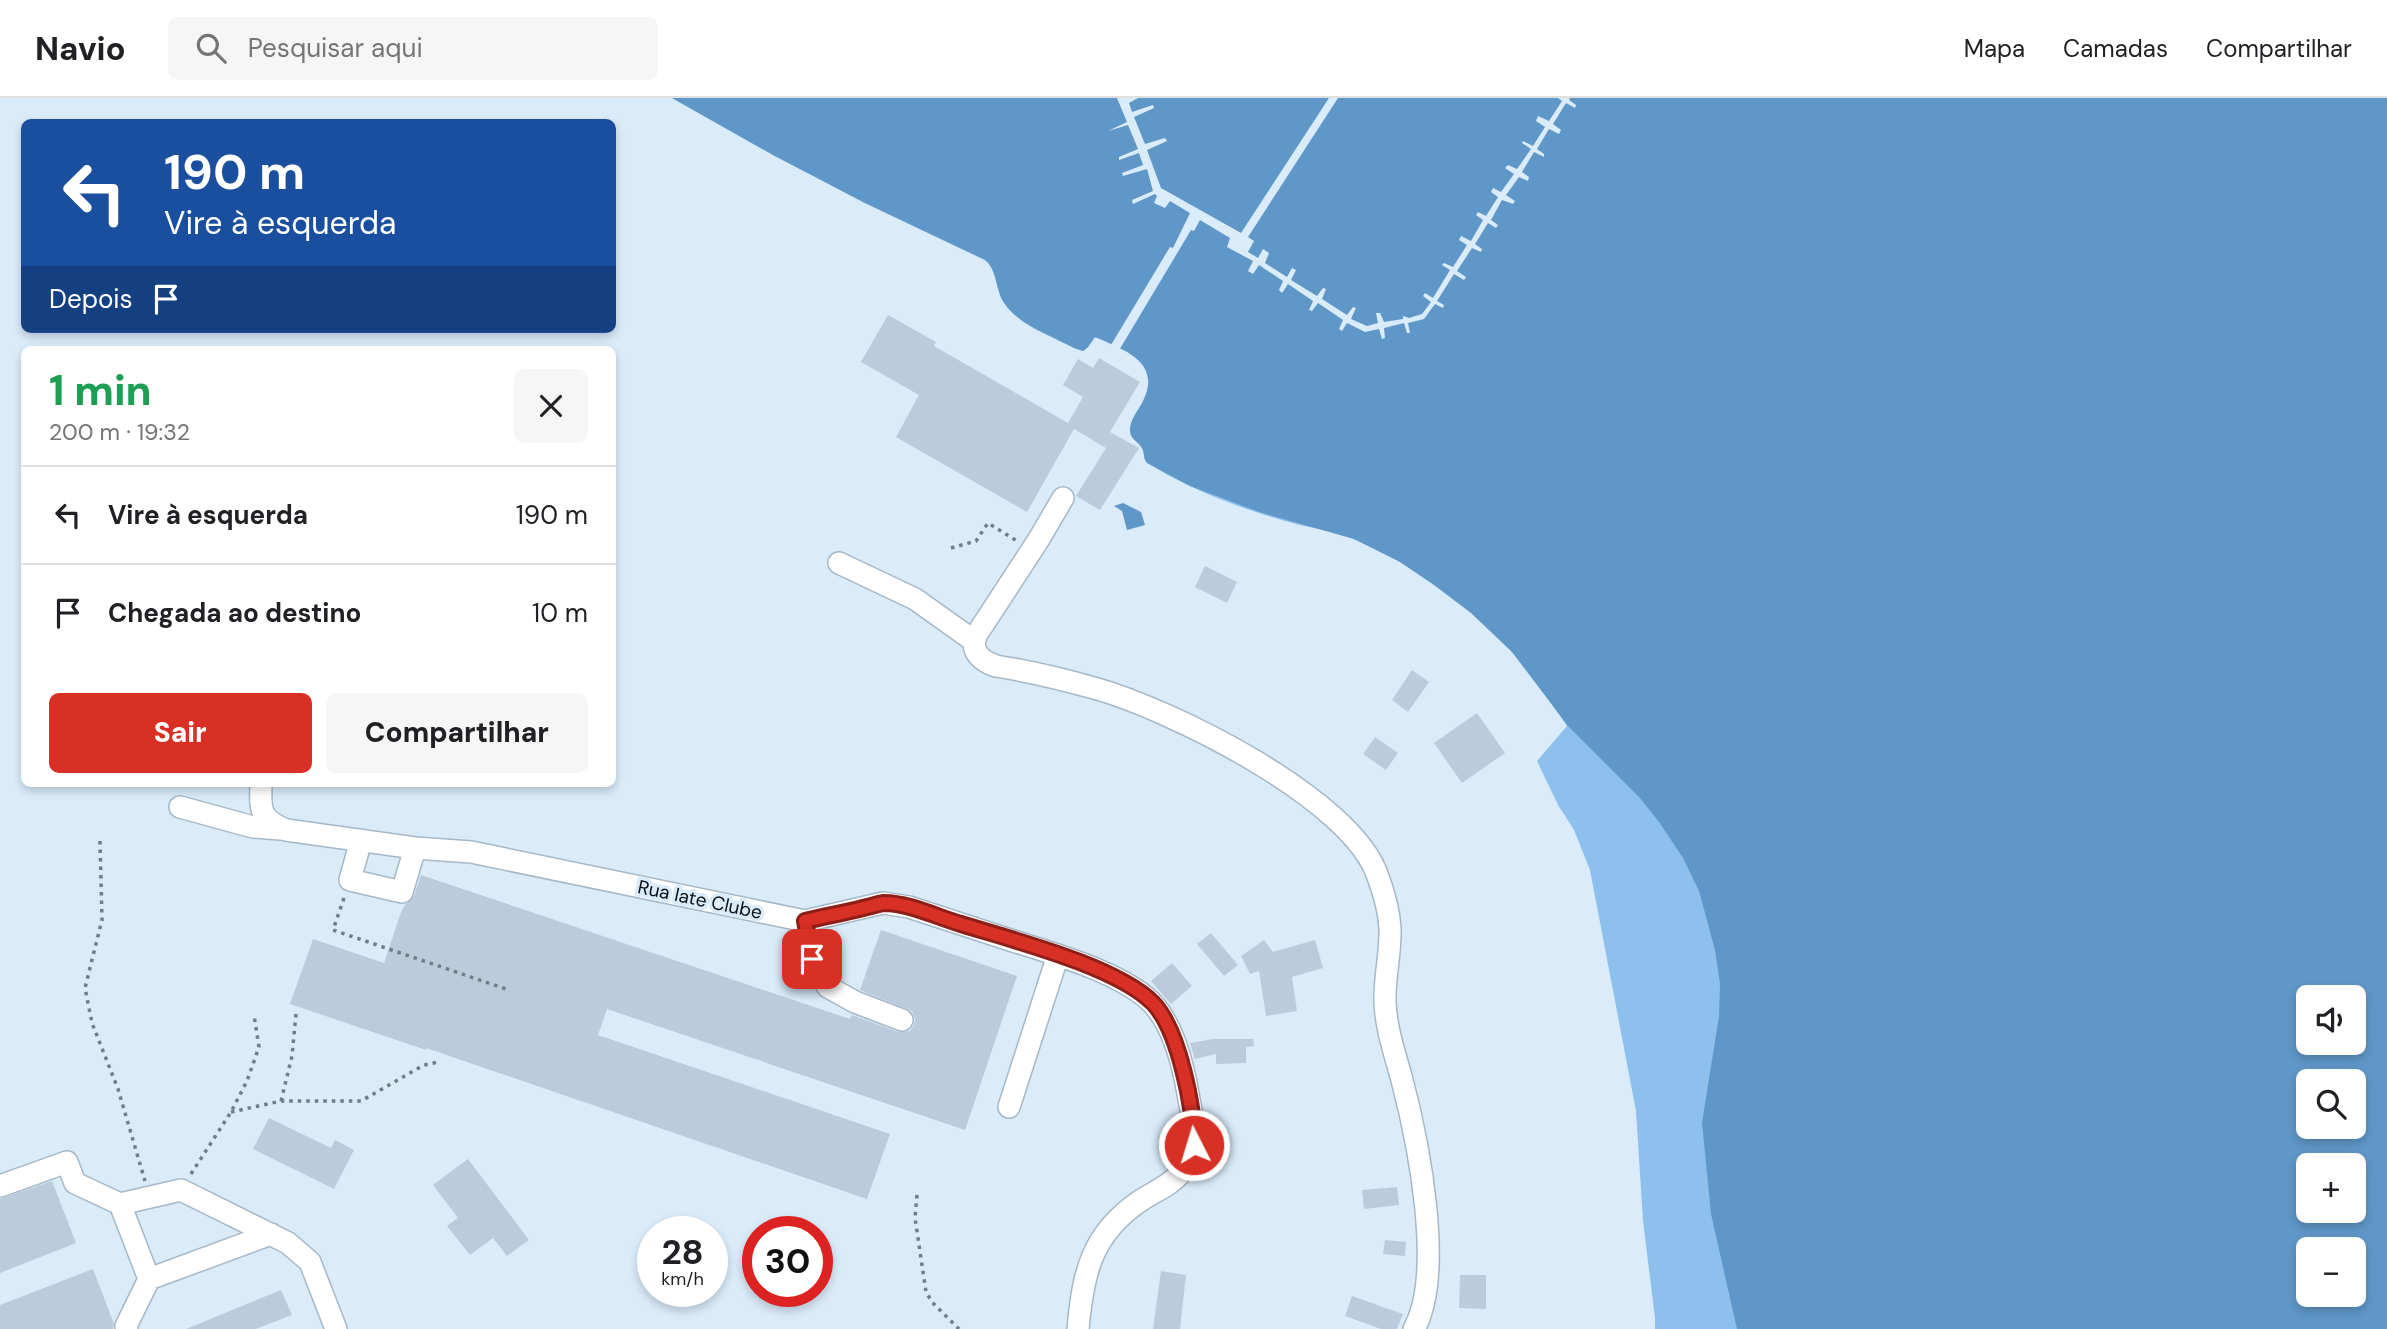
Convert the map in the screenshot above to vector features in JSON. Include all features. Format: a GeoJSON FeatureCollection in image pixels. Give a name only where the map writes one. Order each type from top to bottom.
{"type":"FeatureCollection","features":[{"type":"Feature","properties":{"kind":"street"},"geometry":{"type":"LineString","coordinates":[[1063,498],[974,641],[976,653],[985,663],[1094,688],[1168,717],[1277,773],[1319,805],[1365,850],[1377,873],[1385,897],[1390,928],[1385,1001],[1388,1030],[1417,1141],[1427,1230],[1427,1285],[1424,1303],[1414,1329]]}},
{"type":"Feature","properties":{"kind":"street"},"geometry":{"type":"LineString","coordinates":[[839,563],[915,599],[974,641]]}},
{"type":"Feature","properties":{"kind":"street"},"geometry":{"type":"LineString","coordinates":[[261,787],[262,813],[273,824],[286,830]]}},
{"type":"Feature","properties":{"kind":"street","name":"Rua Iate Clube"},"geometry":{"type":"LineString","coordinates":[[180,807],[253,827],[415,848],[471,852],[805,921],[883,903],[909,908],[1058,955],[1112,977],[1153,1003],[1172,1035],[1187,1087],[1194,1127],[1194,1145],[1181,1173],[1121,1216],[1095,1250],[1086,1269],[1078,1329]]}},
{"type":"Feature","properties":{"kind":"street"},"geometry":{"type":"LineString","coordinates":[[361,840],[351,880],[402,892],[415,848]]}},
{"type":"Feature","properties":{"kind":"street"},"geometry":{"type":"LineString","coordinates":[[805,921],[812,959],[828,987],[855,1002],[902,1020]]}},
{"type":"Feature","properties":{"kind":"street"},"geometry":{"type":"LineString","coordinates":[[1009,1107],[1058,955]]}},
{"type":"Feature","properties":{"kind":"street"},"geometry":{"type":"LineString","coordinates":[[0,1186],[67,1162],[75,1183],[120,1204],[181,1190],[288,1243],[310,1262],[337,1329]]}},
{"type":"Feature","properties":{"kind":"street"},"geometry":{"type":"LineString","coordinates":[[120,1204],[149,1279]]}},
{"type":"Feature","properties":{"kind":"street"},"geometry":{"type":"LineString","coordinates":[[127,1329],[126,1326],[149,1279],[271,1234]]}},
{"type":"Feature","properties":{"kind":"path"},"geometry":{"type":"LineString","coordinates":[[950,548],[976,541],[988,523],[1032,550]]}},
{"type":"Feature","properties":{"kind":"path"},"geometry":{"type":"LineString","coordinates":[[100,841],[102,920],[85,988],[92,1023],[118,1089],[149,1197]]}},
{"type":"Feature","properties":{"kind":"path"},"geometry":{"type":"LineString","coordinates":[[351,880],[333,930],[509,990]]}},
{"type":"Feature","properties":{"kind":"path"},"geometry":{"type":"LineString","coordinates":[[281,1101],[292,1056],[296,1014]]}},
{"type":"Feature","properties":{"kind":"path"},"geometry":{"type":"LineString","coordinates":[[181,1190],[231,1112],[247,1081],[260,1047],[254,1015]]}},
{"type":"Feature","properties":{"kind":"path"},"geometry":{"type":"LineString","coordinates":[[231,1112],[281,1101],[361,1101],[415,1070],[438,1062]]}},
{"type":"Feature","properties":{"kind":"path"},"geometry":{"type":"LineString","coordinates":[[917,1195],[915,1218],[926,1292],[932,1303],[959,1329]]}},
{"type":"Feature","properties":{"kind":"shaded area"},"geometry":{"type":"Polygon","coordinates":[[[672,98],[805,98],[1338,487],[1662,785],[1901,1329],[1655,1329],[1643,1221],[1636,1111],[1590,870],[1574,830],[1558,805],[1537,761],[1567,726],[1513,653],[1459,602],[1397,560],[1339,534],[1278,519],[1200,491],[1148,463],[1142,448],[1130,431],[1132,420],[1147,391],[1148,379],[1145,369],[1130,354],[1095,337],[1083,351],[1036,329],[1019,318],[1005,304],[992,269],[985,260],[865,203],[672,98]]]}},
{"type":"Feature","properties":{"kind":"shaded area"},"geometry":{"type":"Polygon","coordinates":[[[672,98],[2387,98],[2387,1329],[1737,1329],[1711,1214],[1702,1123],[1719,1016],[1720,984],[1715,950],[1699,891],[1683,858],[1659,822],[1639,797],[1568,726],[1512,652],[1471,613],[1400,562],[1354,539],[1259,512],[1190,486],[1147,463],[1142,448],[1130,431],[1132,420],[1147,391],[1148,379],[1139,361],[1095,337],[1083,351],[1036,329],[1019,318],[1005,304],[992,269],[985,260],[865,203],[672,98]]]}},
{"type":"Feature","properties":{"kind":"shaded area"},"geometry":{"type":"Polygon","coordinates":[[[1123,503],[1141,512],[1145,525],[1127,530],[1122,511],[1114,506],[1123,503]]]}},
{"type":"Feature","properties":{"kind":"pier"},"geometry":{"type":"Polygon","coordinates":[[[1117,98],[1138,98],[1129,103],[1132,112],[1153,105],[1154,108],[1134,117],[1145,144],[1165,138],[1167,141],[1147,150],[1161,188],[1241,233],[1329,98],[1338,98],[1248,237],[1254,241],[1248,252],[1258,258],[1263,249],[1269,253],[1265,263],[1287,277],[1292,268],[1296,270],[1291,280],[1317,296],[1323,288],[1326,289],[1322,299],[1347,315],[1353,307],[1356,308],[1351,319],[1367,326],[1378,323],[1376,313],[1380,313],[1384,322],[1422,314],[1431,302],[1423,296],[1425,293],[1433,298],[1450,270],[1442,265],[1444,263],[1453,267],[1467,245],[1459,240],[1461,236],[1471,241],[1483,220],[1476,215],[1478,212],[1486,216],[1498,197],[1491,192],[1493,188],[1501,192],[1514,174],[1505,168],[1508,165],[1517,169],[1531,149],[1522,143],[1523,141],[1533,146],[1545,127],[1536,121],[1538,116],[1549,121],[1562,101],[1558,98],[1570,98],[1576,105],[1575,108],[1566,103],[1553,124],[1561,130],[1559,134],[1549,129],[1537,149],[1544,157],[1534,152],[1522,172],[1529,177],[1528,181],[1519,177],[1506,195],[1515,201],[1513,204],[1502,200],[1491,220],[1498,225],[1496,228],[1488,223],[1475,244],[1482,249],[1481,252],[1472,248],[1457,271],[1466,277],[1464,280],[1454,274],[1437,301],[1444,305],[1443,308],[1435,304],[1424,319],[1408,323],[1410,333],[1407,333],[1404,323],[1384,328],[1385,338],[1382,339],[1379,329],[1365,332],[1347,323],[1342,331],[1339,329],[1343,320],[1318,303],[1312,311],[1309,310],[1313,301],[1288,284],[1282,293],[1279,290],[1283,281],[1259,265],[1253,274],[1248,271],[1253,261],[1227,247],[1230,238],[1200,220],[1194,231],[1191,230],[1118,352],[1110,348],[1111,345],[1170,247],[1173,248],[1190,213],[1170,201],[1165,208],[1154,203],[1157,196],[1155,194],[1133,204],[1132,200],[1153,191],[1147,169],[1123,176],[1122,173],[1143,165],[1139,153],[1119,160],[1119,157],[1138,149],[1128,125],[1108,131],[1127,122],[1117,98]]]}},
{"type":"Feature","properties":{"kind":"building"},"geometry":{"type":"Polygon","coordinates":[[[888,315],[936,342],[934,346],[1068,423],[1083,397],[1063,385],[1078,359],[1093,368],[1099,358],[1140,382],[1110,432],[1139,448],[1100,510],[1076,496],[1106,448],[1074,429],[1027,512],[896,437],[919,395],[861,362],[888,315]]]}},
{"type":"Feature","properties":{"kind":"building"},"geometry":{"type":"Polygon","coordinates":[[[1205,566],[1237,582],[1227,603],[1195,587],[1205,566]]]}},
{"type":"Feature","properties":{"kind":"building"},"geometry":{"type":"Polygon","coordinates":[[[1412,670],[1429,682],[1408,712],[1392,700],[1412,670]]]}},
{"type":"Feature","properties":{"kind":"building"},"geometry":{"type":"Polygon","coordinates":[[[1477,713],[1505,753],[1462,783],[1434,743],[1477,713]]]}},
{"type":"Feature","properties":{"kind":"building"},"geometry":{"type":"Polygon","coordinates":[[[1375,737],[1398,753],[1386,770],[1363,754],[1375,737]]]}},
{"type":"Feature","properties":{"kind":"building"},"geometry":{"type":"Polygon","coordinates":[[[421,875],[850,1019],[852,1015],[898,1032],[910,1031],[914,1025],[912,1011],[860,990],[881,930],[1017,976],[965,1130],[607,1009],[598,1035],[890,1134],[867,1199],[290,1004],[313,939],[384,963],[401,912],[414,896],[421,875]]]}},
{"type":"Feature","properties":{"kind":"building"},"geometry":{"type":"Polygon","coordinates":[[[1211,933],[1238,965],[1224,976],[1197,944],[1211,933]]]}},
{"type":"Feature","properties":{"kind":"building"},"geometry":{"type":"Polygon","coordinates":[[[1264,940],[1273,952],[1315,940],[1323,968],[1292,977],[1297,1011],[1266,1016],[1259,971],[1250,974],[1241,956],[1264,940]]]}},
{"type":"Feature","properties":{"kind":"building"},"geometry":{"type":"Polygon","coordinates":[[[1172,963],[1192,986],[1171,1004],[1151,981],[1172,963]]]}},
{"type":"Feature","properties":{"kind":"building"},"geometry":{"type":"Polygon","coordinates":[[[1213,1039],[1253,1039],[1254,1046],[1246,1047],[1246,1063],[1216,1064],[1216,1054],[1195,1059],[1190,1043],[1213,1039]]]}},
{"type":"Feature","properties":{"kind":"building"},"geometry":{"type":"Polygon","coordinates":[[[269,1118],[331,1148],[335,1140],[354,1150],[334,1189],[253,1149],[269,1118]]]}},
{"type":"Feature","properties":{"kind":"building"},"geometry":{"type":"Polygon","coordinates":[[[468,1159],[529,1240],[507,1256],[493,1238],[470,1255],[447,1226],[458,1218],[433,1185],[468,1159]]]}},
{"type":"Feature","properties":{"kind":"building"},"geometry":{"type":"Polygon","coordinates":[[[52,1181],[76,1243],[0,1273],[0,1199],[52,1181]]]}},
{"type":"Feature","properties":{"kind":"building"},"geometry":{"type":"Polygon","coordinates":[[[1397,1187],[1399,1205],[1364,1209],[1362,1190],[1397,1187]]]}},
{"type":"Feature","properties":{"kind":"building"},"geometry":{"type":"Polygon","coordinates":[[[1385,1240],[1406,1242],[1405,1256],[1383,1254],[1385,1240]]]}},
{"type":"Feature","properties":{"kind":"building"},"geometry":{"type":"Polygon","coordinates":[[[93,1269],[114,1324],[113,1329],[0,1329],[0,1305],[93,1269]]]}},
{"type":"Feature","properties":{"kind":"building"},"geometry":{"type":"Polygon","coordinates":[[[1161,1271],[1186,1275],[1180,1329],[1153,1329],[1161,1271]]]}},
{"type":"Feature","properties":{"kind":"building"},"geometry":{"type":"Polygon","coordinates":[[[1460,1275],[1486,1275],[1486,1309],[1459,1308],[1460,1275]]]}},
{"type":"Feature","properties":{"kind":"building"},"geometry":{"type":"Polygon","coordinates":[[[281,1290],[292,1315],[256,1329],[186,1329],[281,1290]]]}},
{"type":"Feature","properties":{"kind":"building"},"geometry":{"type":"Polygon","coordinates":[[[1352,1296],[1403,1314],[1397,1329],[1381,1329],[1345,1316],[1352,1296]]]}},
{"type":"Feature","properties":{"kind":"route"},"geometry":{"type":"LineString","coordinates":[[812,959],[805,921],[883,903],[909,908],[1058,955],[1112,977],[1153,1003],[1163,1016],[1172,1035],[1187,1087],[1194,1127],[1194,1145]]}}]}
